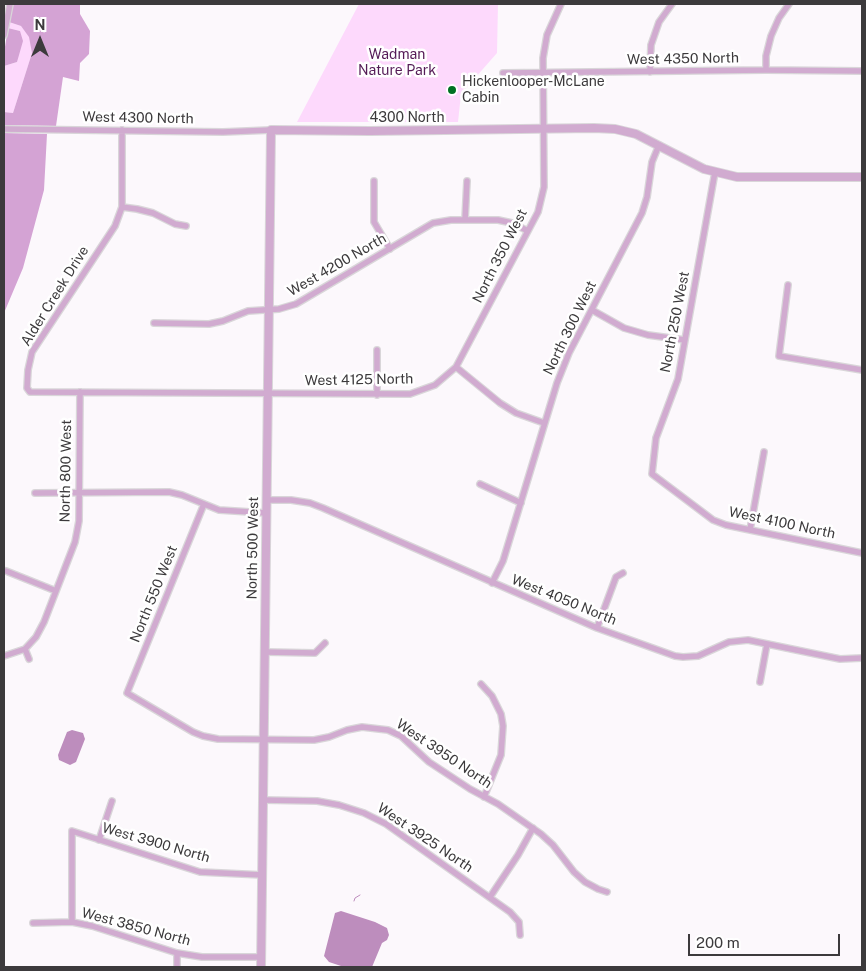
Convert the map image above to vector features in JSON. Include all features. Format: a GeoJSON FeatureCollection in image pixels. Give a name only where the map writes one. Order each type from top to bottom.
{"type":"FeatureCollection","features":[{"type":"Feature","properties":{"kind":"street"},"geometry":{"type":"LineString","coordinates":[[4,35],[10,4]]}},
{"type":"Feature","properties":{"kind":"street","name":"North 350 West"},"geometry":{"type":"LineString","coordinates":[[456,367],[538,212],[544,187],[543,58],[547,35],[561,4]]}},
{"type":"Feature","properties":{"kind":"street"},"geometry":{"type":"LineString","coordinates":[[650,72],[651,44],[659,22],[672,4]]}},
{"type":"Feature","properties":{"kind":"street"},"geometry":{"type":"LineString","coordinates":[[766,70],[766,56],[771,36],[779,18],[789,4]]}},
{"type":"Feature","properties":{"kind":"street","name":"West 4350 North"},"geometry":{"type":"LineString","coordinates":[[503,73],[766,70],[862,71]]}},
{"type":"Feature","properties":{"kind":"street","name":"4300 North"},"geometry":{"type":"LineString","coordinates":[[271,130],[471,130],[544,127],[616,129],[636,134],[691,163],[715,172],[737,177],[862,177]]}},
{"type":"Feature","properties":{"kind":"street","name":"West 4300 North"},"geometry":{"type":"LineString","coordinates":[[4,129],[232,132],[271,130]]}},
{"type":"Feature","properties":{"kind":"street","name":"Alder Creek Drive"},"geometry":{"type":"LineString","coordinates":[[122,130],[122,207],[115,226],[38,343],[29,361],[27,388],[30,392],[269,394]]}},
{"type":"Feature","properties":{"kind":"street","name":"North 500 West"},"geometry":{"type":"LineString","coordinates":[[261,967],[271,130]]}},
{"type":"Feature","properties":{"kind":"street","name":"North 300 West"},"geometry":{"type":"LineString","coordinates":[[492,583],[503,561],[522,503],[556,383],[569,353],[642,213],[647,197],[652,162],[659,145]]}},
{"type":"Feature","properties":{"kind":"street","name":"North 250 West"},"geometry":{"type":"LineString","coordinates":[[652,474],[656,438],[678,379],[715,172]]}},
{"type":"Feature","properties":{"kind":"street"},"geometry":{"type":"LineString","coordinates":[[374,181],[374,222],[390,249]]}},
{"type":"Feature","properties":{"kind":"street"},"geometry":{"type":"LineString","coordinates":[[465,220],[467,181]]}},
{"type":"Feature","properties":{"kind":"street"},"geometry":{"type":"LineString","coordinates":[[122,207],[153,213],[175,224],[186,226]]}},
{"type":"Feature","properties":{"kind":"street","name":"West 4200 North"},"geometry":{"type":"LineString","coordinates":[[154,323],[209,324],[223,321],[248,311],[270,310],[296,304],[433,224],[451,220],[498,220],[528,231]]}},
{"type":"Feature","properties":{"kind":"street"},"geometry":{"type":"LineString","coordinates":[[788,285],[779,356],[862,370]]}},
{"type":"Feature","properties":{"kind":"street"},"geometry":{"type":"LineString","coordinates":[[592,310],[624,328],[648,335],[686,340]]}},
{"type":"Feature","properties":{"kind":"street"},"geometry":{"type":"LineString","coordinates":[[377,350],[377,395]]}},
{"type":"Feature","properties":{"kind":"street"},"geometry":{"type":"LineString","coordinates":[[456,367],[500,403],[516,413],[544,423]]}},
{"type":"Feature","properties":{"kind":"street","name":"West 4125 North"},"geometry":{"type":"LineString","coordinates":[[269,394],[410,394],[424,390],[445,378],[456,367]]}},
{"type":"Feature","properties":{"kind":"street","name":"North 800 West"},"geometry":{"type":"LineString","coordinates":[[26,649],[36,637],[75,542],[79,521],[80,392]]}},
{"type":"Feature","properties":{"kind":"street"},"geometry":{"type":"LineString","coordinates":[[750,530],[764,452]]}},
{"type":"Feature","properties":{"kind":"street","name":"West 4100 North"},"geometry":{"type":"LineString","coordinates":[[652,474],[713,520],[726,525],[862,553]]}},
{"type":"Feature","properties":{"kind":"street"},"geometry":{"type":"LineString","coordinates":[[480,484],[522,503]]}},
{"type":"Feature","properties":{"kind":"street"},"geometry":{"type":"LineString","coordinates":[[35,493],[169,492],[182,495],[219,510],[266,513]]}},
{"type":"Feature","properties":{"kind":"street","name":"West 4050 North"},"geometry":{"type":"LineString","coordinates":[[266,500],[291,500],[310,503],[597,628],[683,657],[698,656],[729,642],[748,640],[840,659],[862,658]]}},
{"type":"Feature","properties":{"kind":"street","name":"North 550 West"},"geometry":{"type":"LineString","coordinates":[[127,693],[204,504]]}},
{"type":"Feature","properties":{"kind":"street"},"geometry":{"type":"LineString","coordinates":[[6,571],[56,592]]}},
{"type":"Feature","properties":{"kind":"street"},"geometry":{"type":"LineString","coordinates":[[597,628],[616,577],[623,573]]}},
{"type":"Feature","properties":{"kind":"street"},"geometry":{"type":"LineString","coordinates":[[265,652],[315,653],[325,643]]}},
{"type":"Feature","properties":{"kind":"street"},"geometry":{"type":"LineString","coordinates":[[760,682],[767,644]]}},
{"type":"Feature","properties":{"kind":"street"},"geometry":{"type":"LineString","coordinates":[[4,656],[26,649],[28,659]]}},
{"type":"Feature","properties":{"kind":"street"},"geometry":{"type":"LineString","coordinates":[[481,684],[492,696],[501,714],[503,726],[501,755],[484,797]]}},
{"type":"Feature","properties":{"kind":"street","name":"West 3950 North"},"geometry":{"type":"LineString","coordinates":[[127,693],[203,736],[218,739],[314,740],[362,727],[388,730],[401,736],[429,762],[498,804],[533,828],[553,845],[574,872],[585,882],[598,890],[608,892]]}},
{"type":"Feature","properties":{"kind":"street","name":"West 3925 North"},"geometry":{"type":"LineString","coordinates":[[263,800],[317,801],[339,805],[364,813],[386,824],[510,912],[519,922],[520,935]]}},
{"type":"Feature","properties":{"kind":"street"},"geometry":{"type":"LineString","coordinates":[[99,840],[112,801]]}},
{"type":"Feature","properties":{"kind":"street"},"geometry":{"type":"LineString","coordinates":[[490,897],[518,855],[533,828]]}},
{"type":"Feature","properties":{"kind":"street","name":"West 3900 North"},"geometry":{"type":"LineString","coordinates":[[72,922],[72,831],[200,872],[262,875]]}},
{"type":"Feature","properties":{"kind":"street","name":"West 3850 North"},"geometry":{"type":"LineString","coordinates":[[33,923],[72,922],[92,926],[177,953],[202,958],[262,957]]}},
{"type":"Feature","properties":{"kind":"street"},"geometry":{"type":"LineString","coordinates":[[177,953],[177,967]]}},
{"type":"Feature","properties":{"kind":"green space","name":"Wadman Nature Park"},"geometry":{"type":"Polygon","coordinates":[[[359,4],[498,4],[497,53],[461,94],[458,122],[297,122],[359,4]]]}},
{"type":"Feature","properties":{"kind":"green space"},"geometry":{"type":"Polygon","coordinates":[[[9,22],[21,26],[30,37],[32,53],[13,113],[4,112],[4,66],[17,62],[20,31],[8,28],[9,22]]]}},
{"type":"Feature","properties":{"kind":"shaded area"},"geometry":{"type":"Polygon","coordinates":[[[12,4],[80,4],[80,14],[90,31],[89,54],[80,63],[79,81],[63,77],[56,126],[4,125],[4,112],[13,113],[32,53],[29,37],[21,26],[9,22],[12,4]]]}},
{"type":"Feature","properties":{"kind":"shaded area"},"geometry":{"type":"Polygon","coordinates":[[[8,28],[20,31],[23,41],[17,62],[4,66],[4,53],[8,28]]]}},
{"type":"Feature","properties":{"kind":"shaded area"},"geometry":{"type":"Polygon","coordinates":[[[4,133],[47,134],[44,190],[23,268],[4,313],[4,133]]]}},
{"type":"Feature","properties":{"kind":"shaded area"},"geometry":{"type":"Polygon","coordinates":[[[72,730],[83,733],[85,739],[76,762],[70,765],[59,760],[58,755],[67,732],[72,730]]]}},
{"type":"Feature","properties":{"kind":"shaded area"},"geometry":{"type":"Polygon","coordinates":[[[341,911],[387,928],[389,935],[387,940],[382,943],[372,967],[344,967],[329,962],[324,956],[335,913],[341,911]]]}},
{"type":"Feature","properties":{"kind":"waterway"},"geometry":{"type":"LineString","coordinates":[[354,901],[360,895]]}},
{"type":"Feature","properties":{"kind":"place","name":"Hickenlooper-McLane Cabin"},"geometry":{"type":"Point","coordinates":[452,90]}}]}
